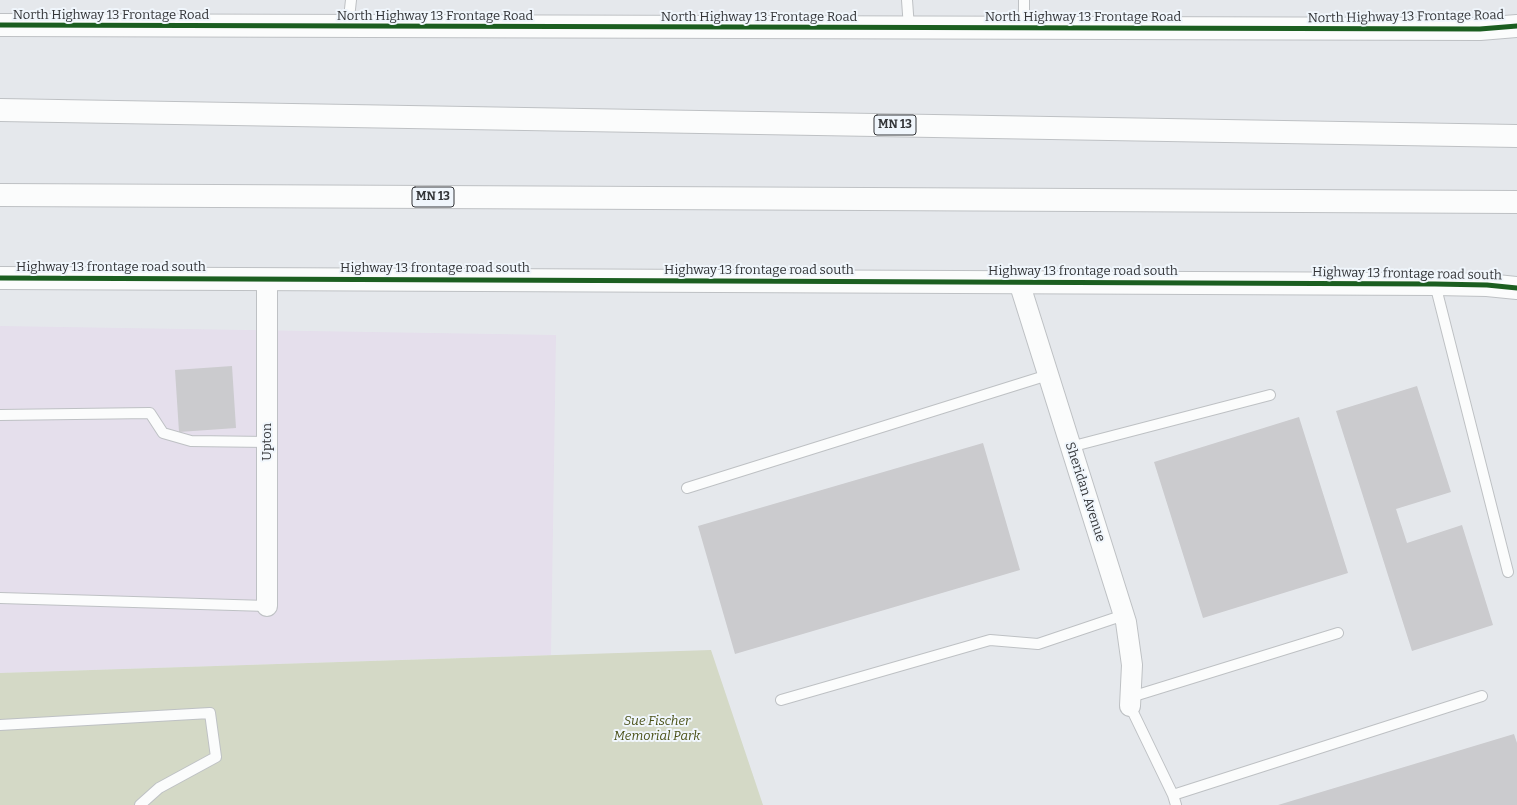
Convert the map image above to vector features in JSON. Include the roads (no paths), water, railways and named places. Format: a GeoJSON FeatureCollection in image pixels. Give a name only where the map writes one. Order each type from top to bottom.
{"type":"FeatureCollection","features":[{"type":"Feature","properties":{"kind":"main road","name":"North Highway 13 Frontage Road"},"geometry":{"type":"LineString","coordinates":[[0,26],[1480,29],[1517,26]]}},
{"type":"Feature","properties":{"kind":"main road","name":"MN 13"},"geometry":{"type":"LineString","coordinates":[[0,110],[1517,136]]}},
{"type":"Feature","properties":{"kind":"main road","name":"MN 13"},"geometry":{"type":"LineString","coordinates":[[0,195],[1517,202]]}},
{"type":"Feature","properties":{"kind":"main road","name":"Highway 13 frontage road south"},"geometry":{"type":"LineString","coordinates":[[0,278],[1435,284],[1487,285],[1517,288]]}},
{"type":"Feature","properties":{"kind":"street","name":"Upton"},"geometry":{"type":"LineString","coordinates":[[267,279],[267,606]]}},
{"type":"Feature","properties":{"kind":"street","name":"Sheridan Avenue"},"geometry":{"type":"LineString","coordinates":[[1019,282],[1124,615],[1132,665],[1130,702]]}},
{"type":"Feature","properties":{"kind":"lane"},"geometry":{"type":"LineString","coordinates":[[348,26],[351,0]]}},
{"type":"Feature","properties":{"kind":"lane"},"geometry":{"type":"LineString","coordinates":[[907,0],[909,28]]}},
{"type":"Feature","properties":{"kind":"lane"},"geometry":{"type":"LineString","coordinates":[[1024,0],[1024,28]]}},
{"type":"Feature","properties":{"kind":"lane"},"geometry":{"type":"LineString","coordinates":[[1435,284],[1508,572]]}},
{"type":"Feature","properties":{"kind":"lane"},"geometry":{"type":"LineString","coordinates":[[687,488],[1048,375]]}},
{"type":"Feature","properties":{"kind":"lane"},"geometry":{"type":"LineString","coordinates":[[1070,447],[1270,395]]}},
{"type":"Feature","properties":{"kind":"lane"},"geometry":{"type":"LineString","coordinates":[[0,415],[150,413],[162,433],[191,441],[267,442]]}},
{"type":"Feature","properties":{"kind":"lane"},"geometry":{"type":"LineString","coordinates":[[0,598],[267,606]]}},
{"type":"Feature","properties":{"kind":"lane"},"geometry":{"type":"LineString","coordinates":[[781,700],[990,640],[1038,644],[1124,615]]}},
{"type":"Feature","properties":{"kind":"lane"},"geometry":{"type":"LineString","coordinates":[[1338,633],[1130,702],[1174,800],[1482,696]]}},
{"type":"Feature","properties":{"kind":"lane"},"geometry":{"type":"LineString","coordinates":[[0,725],[210,713],[216,757],[159,788],[140,805]]}},
{"type":"Feature","properties":{"kind":"park label","name":"Sue Fischer Memorial Park"},"geometry":{"type":"Point","coordinates":[657,728]}}]}
